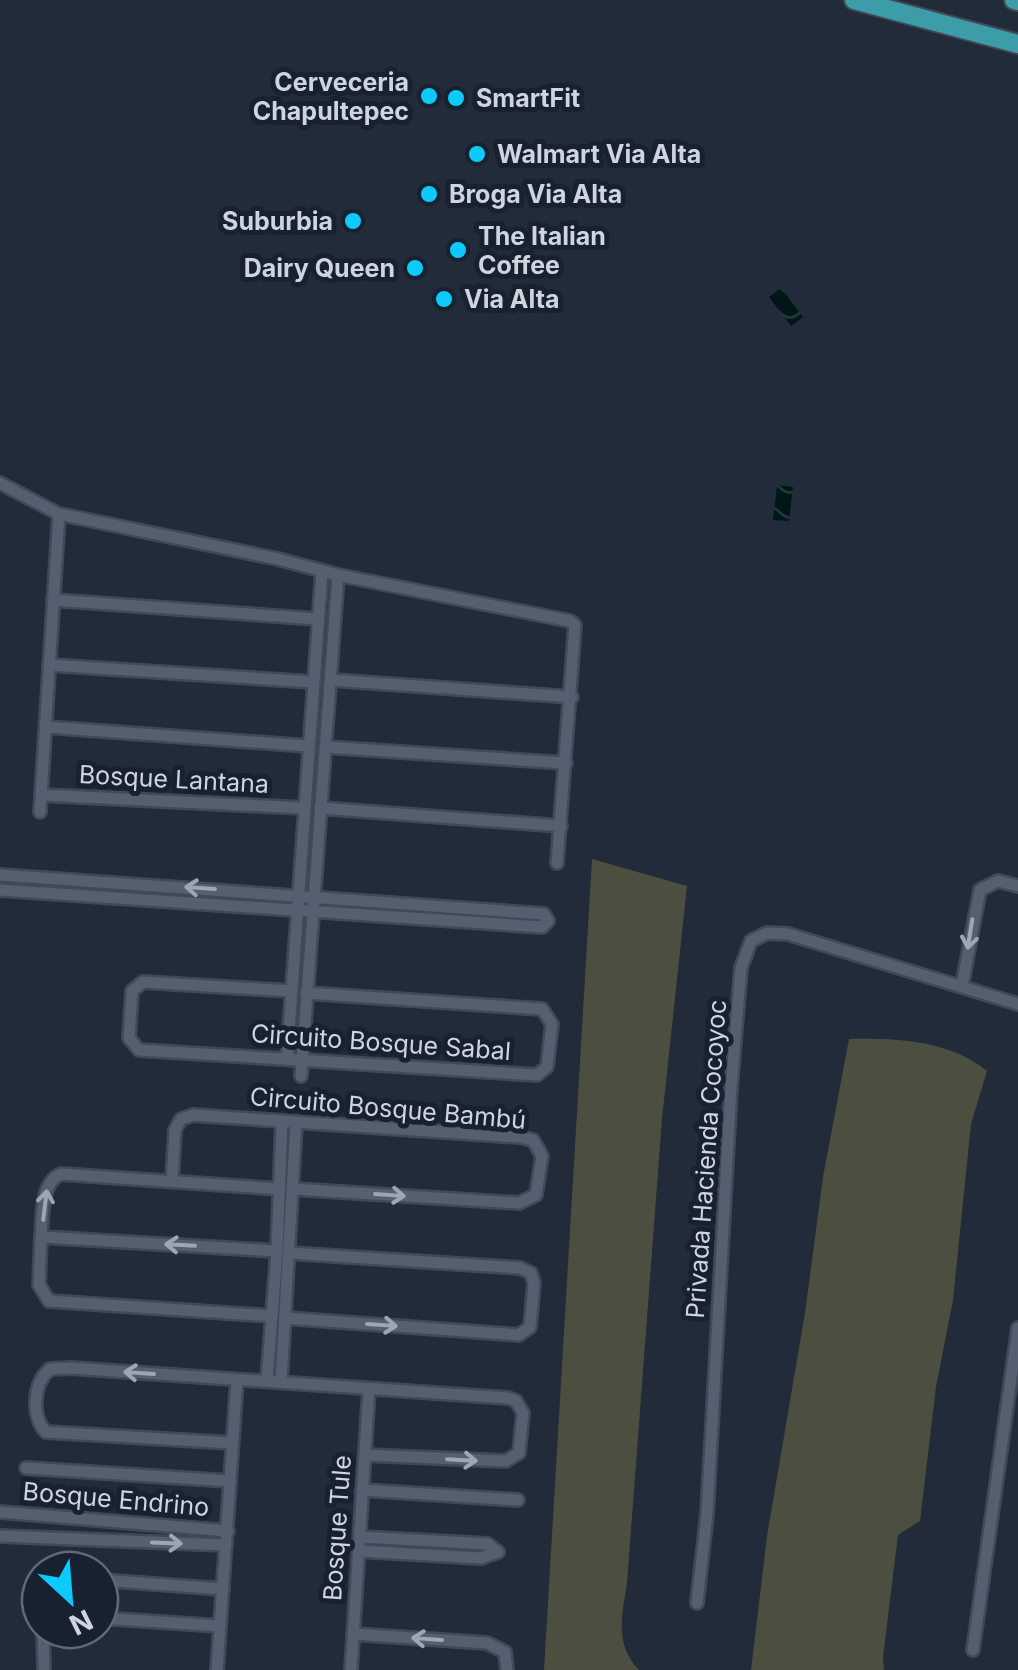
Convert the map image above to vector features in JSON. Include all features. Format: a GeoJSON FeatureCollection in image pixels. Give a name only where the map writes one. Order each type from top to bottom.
{"type":"FeatureCollection","features":[{"type":"Feature","properties":{"kind":"highway"},"geometry":{"type":"LineString","coordinates":[[854,0],[1012,41]]}},
{"type":"Feature","properties":{"kind":"street"},"geometry":{"type":"LineString","coordinates":[[0,483],[59,514],[570,621],[577,631],[558,863]]}},
{"type":"Feature","properties":{"kind":"street"},"geometry":{"type":"LineString","coordinates":[[40,812],[59,514]]}},
{"type":"Feature","properties":{"kind":"street"},"geometry":{"type":"LineString","coordinates":[[287,1059],[322,571]]}},
{"type":"Feature","properties":{"kind":"street"},"geometry":{"type":"LineString","coordinates":[[301,1076],[338,575]]}},
{"type":"Feature","properties":{"kind":"street"},"geometry":{"type":"LineString","coordinates":[[54,600],[318,619]]}},
{"type":"Feature","properties":{"kind":"street"},"geometry":{"type":"LineString","coordinates":[[49,665],[313,682]]}},
{"type":"Feature","properties":{"kind":"street"},"geometry":{"type":"LineString","coordinates":[[330,680],[572,698]]}},
{"type":"Feature","properties":{"kind":"street"},"geometry":{"type":"LineString","coordinates":[[46,726],[308,746]]}},
{"type":"Feature","properties":{"kind":"street"},"geometry":{"type":"LineString","coordinates":[[325,747],[566,763]]}},
{"type":"Feature","properties":{"kind":"street","name":"Bosque Lantana"},"geometry":{"type":"LineString","coordinates":[[41,795],[304,808]]}},
{"type":"Feature","properties":{"kind":"street"},"geometry":{"type":"LineString","coordinates":[[320,808],[560,826]]}},
{"type":"Feature","properties":{"kind":"street"},"geometry":{"type":"LineString","coordinates":[[0,875],[544,914],[548,921],[542,926],[0,890]]}},
{"type":"Feature","properties":{"kind":"street"},"geometry":{"type":"LineString","coordinates":[[962,986],[980,890],[998,881],[1018,886]]}},
{"type":"Feature","properties":{"kind":"street","name":"Privada Hacienda Cocoyoc"},"geometry":{"type":"LineString","coordinates":[[697,1603],[707,1514],[731,1088],[741,968],[746,950],[751,942],[767,933],[788,934],[1018,1004]]}},
{"type":"Feature","properties":{"kind":"street","name":"Circuito Bosque Sabal"},"geometry":{"type":"LineString","coordinates":[[291,991],[142,982],[132,991],[129,1038],[139,1050],[537,1075],[546,1067],[552,1024],[542,1009],[306,993]]}},
{"type":"Feature","properties":{"kind":"street","name":"Circuito Bosque Bambú"},"geometry":{"type":"LineString","coordinates":[[41,1237],[46,1190],[55,1176],[74,1173],[172,1181],[286,1189],[520,1203],[536,1195],[542,1156],[533,1140],[519,1137],[193,1116],[181,1119],[176,1130],[172,1181]]}},
{"type":"Feature","properties":{"kind":"street"},"geometry":{"type":"LineString","coordinates":[[282,1122],[286,1189]]}},
{"type":"Feature","properties":{"kind":"street"},"geometry":{"type":"LineString","coordinates":[[274,1382],[286,1189],[296,1123]]}},
{"type":"Feature","properties":{"kind":"street"},"geometry":{"type":"LineString","coordinates":[[41,1237],[283,1252],[520,1268],[531,1273],[534,1283],[530,1327],[519,1336],[49,1301],[39,1286],[41,1237]]}},
{"type":"Feature","properties":{"kind":"street"},"geometry":{"type":"LineString","coordinates":[[973,1650],[1018,1328]]}},
{"type":"Feature","properties":{"kind":"street"},"geometry":{"type":"LineString","coordinates":[[232,1443],[56,1435],[41,1428],[36,1415],[40,1380],[58,1368],[508,1398],[520,1406],[524,1421],[519,1453],[506,1461],[364,1455]]}},
{"type":"Feature","properties":{"kind":"street"},"geometry":{"type":"LineString","coordinates":[[217,1670],[236,1380]]}},
{"type":"Feature","properties":{"kind":"street","name":"Bosque Tule"},"geometry":{"type":"LineString","coordinates":[[351,1670],[369,1389]]}},
{"type":"Feature","properties":{"kind":"street"},"geometry":{"type":"LineString","coordinates":[[26,1468],[230,1480]]}},
{"type":"Feature","properties":{"kind":"street"},"geometry":{"type":"LineString","coordinates":[[362,1490],[518,1500]]}},
{"type":"Feature","properties":{"kind":"street","name":"Bosque Endrino"},"geometry":{"type":"LineString","coordinates":[[0,1512],[227,1538]]}},
{"type":"Feature","properties":{"kind":"street","name":"Bosque Endrino"},"geometry":{"type":"LineString","coordinates":[[0,1536],[227,1538]]}},
{"type":"Feature","properties":{"kind":"street"},"geometry":{"type":"LineString","coordinates":[[358,1551],[481,1558],[498,1552],[488,1544],[360,1537]]}},
{"type":"Feature","properties":{"kind":"street"},"geometry":{"type":"LineString","coordinates":[[120,1581],[223,1588]]}},
{"type":"Feature","properties":{"kind":"street"},"geometry":{"type":"LineString","coordinates":[[120,1619],[220,1626]]}},
{"type":"Feature","properties":{"kind":"street"},"geometry":{"type":"LineString","coordinates":[[354,1634],[487,1643],[504,1652],[508,1670]]}},
{"type":"Feature","properties":{"kind":"green space"},"geometry":{"type":"Polygon","coordinates":[[[592,859],[687,886],[662,1119],[622,1618],[626,1650],[639,1670],[544,1670],[592,859]]]}},
{"type":"Feature","properties":{"kind":"green space"},"geometry":{"type":"Polygon","coordinates":[[[849,1039],[922,1043],[956,1053],[987,1071],[971,1124],[953,1300],[936,1387],[920,1521],[898,1535],[884,1670],[751,1670],[767,1536],[805,1313],[823,1177],[849,1039]]]}},
{"type":"Feature","properties":{"kind":"water"},"geometry":{"type":"Polygon","coordinates":[[[781,288],[803,317],[791,326],[769,297],[781,288]]]}},
{"type":"Feature","properties":{"kind":"water"},"geometry":{"type":"Polygon","coordinates":[[[777,485],[793,487],[789,521],[773,520],[777,485]]]}},
{"type":"Feature","properties":{"kind":"place","name":"Cerveceria Chapultepec"},"geometry":{"type":"Point","coordinates":[429,96]}},
{"type":"Feature","properties":{"kind":"place","name":"SmartFit"},"geometry":{"type":"Point","coordinates":[456,98]}},
{"type":"Feature","properties":{"kind":"place","name":"Walmart Via Alta"},"geometry":{"type":"Point","coordinates":[477,154]}},
{"type":"Feature","properties":{"kind":"place","name":"Broga Via Alta"},"geometry":{"type":"Point","coordinates":[429,194]}},
{"type":"Feature","properties":{"kind":"place","name":"Suburbia"},"geometry":{"type":"Point","coordinates":[353,221]}},
{"type":"Feature","properties":{"kind":"place","name":"The Italian Coffee"},"geometry":{"type":"Point","coordinates":[458,250]}},
{"type":"Feature","properties":{"kind":"place","name":"Dairy Queen"},"geometry":{"type":"Point","coordinates":[415,268]}},
{"type":"Feature","properties":{"kind":"place","name":"Via Alta"},"geometry":{"type":"Point","coordinates":[444,299]}}]}
